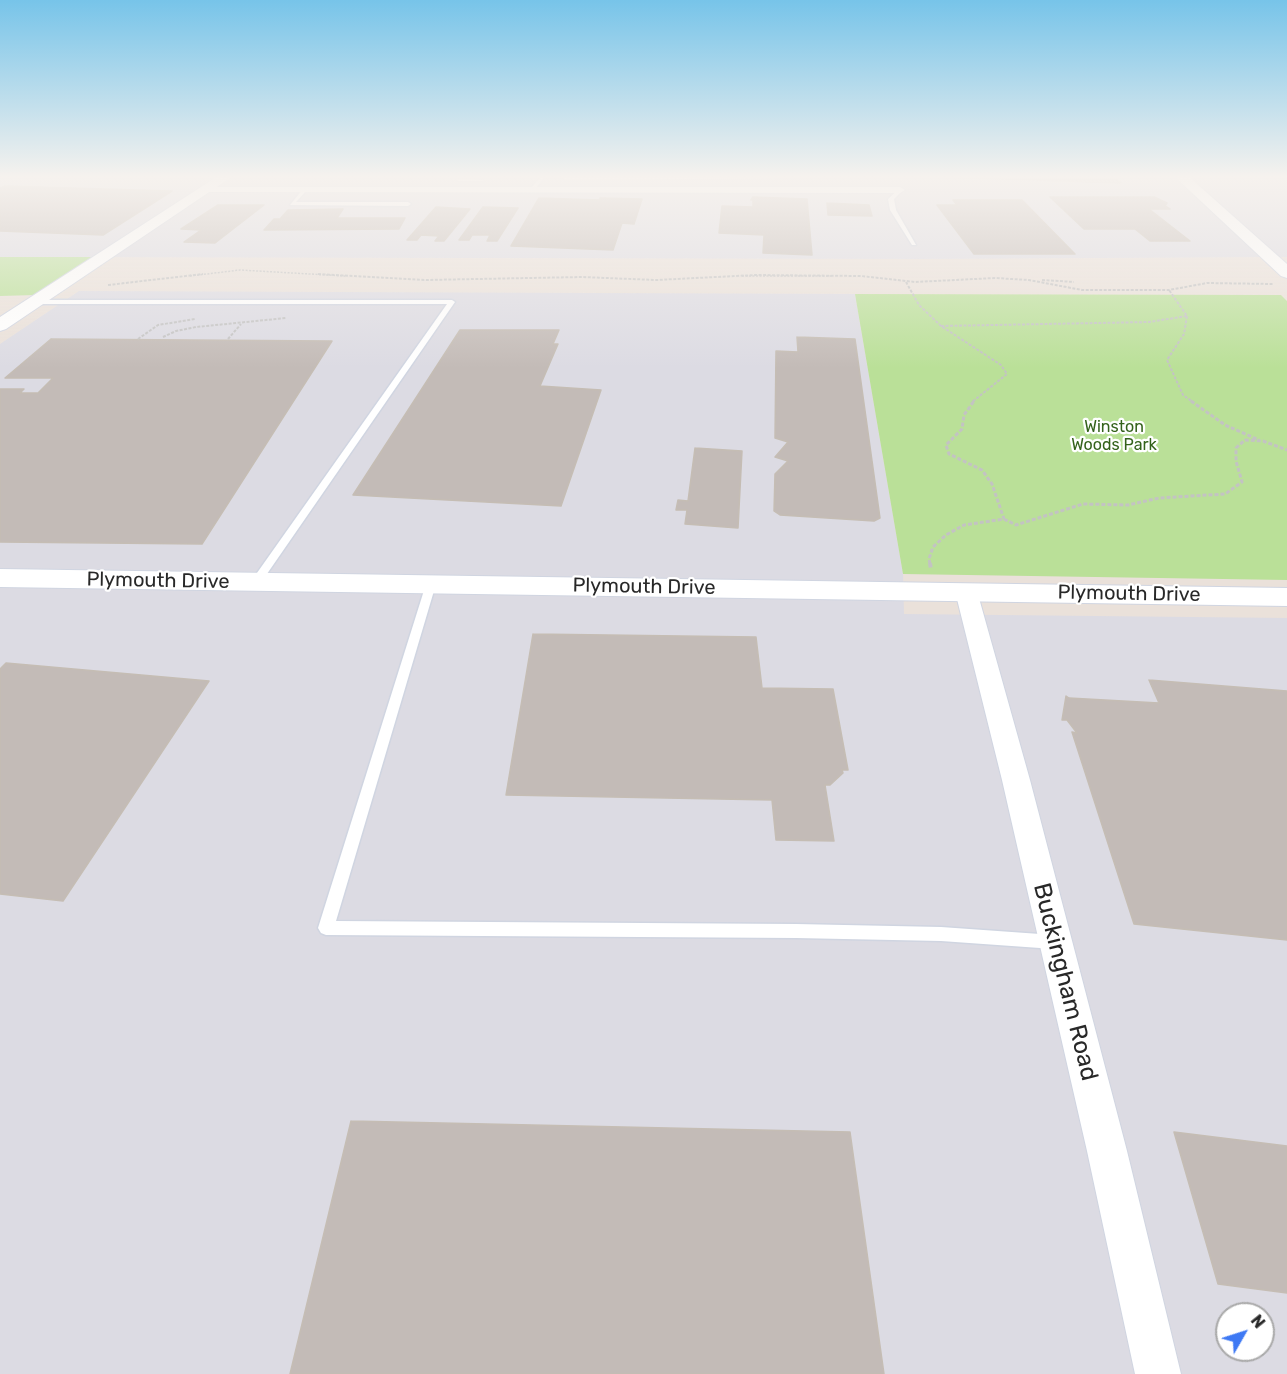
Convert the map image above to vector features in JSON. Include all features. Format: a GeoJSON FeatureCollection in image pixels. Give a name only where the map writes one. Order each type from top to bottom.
{"type":"FeatureCollection","features":[{"type":"Feature","properties":{"kind":"street"},"geometry":{"type":"LineString","coordinates":[[0,325],[129,240]]}},
{"type":"Feature","properties":{"kind":"street"},"geometry":{"type":"LineString","coordinates":[[1243,240],[1282,279]]}},
{"type":"Feature","properties":{"kind":"street","name":"Plymouth Drive"},"geometry":{"type":"LineString","coordinates":[[0,578],[1287,597]]}},
{"type":"Feature","properties":{"kind":"street","name":"Buckingham Road"},"geometry":{"type":"LineString","coordinates":[[951,591],[1016,780],[1107,1151],[1158,1374]]}},
{"type":"Feature","properties":{"kind":"lane"},"geometry":{"type":"LineString","coordinates":[[912,240],[914,244]]}},
{"type":"Feature","properties":{"kind":"lane"},"geometry":{"type":"LineString","coordinates":[[35,302],[452,302],[256,582]]}},
{"type":"Feature","properties":{"kind":"lane"},"geometry":{"type":"LineString","coordinates":[[431,584],[326,928],[796,931],[941,934],[1054,942]]}},
{"type":"Feature","properties":{"kind":"path"},"geometry":{"type":"LineString","coordinates":[[59,285],[136,283],[240,270],[424,280],[582,277],[668,280],[756,275],[861,276],[906,282],[995,278],[1074,282]]}},
{"type":"Feature","properties":{"kind":"path"},"geometry":{"type":"LineString","coordinates":[[1029,280],[1082,290],[1169,290],[1207,284],[1282,279]]}},
{"type":"Feature","properties":{"kind":"path"},"geometry":{"type":"LineString","coordinates":[[906,282],[919,305],[941,326],[1001,365],[1007,374],[970,404],[964,415],[962,429],[946,445],[949,454],[982,470],[992,484],[996,503],[1004,519]]}},
{"type":"Feature","properties":{"kind":"path"},"geometry":{"type":"LineString","coordinates":[[1169,290],[1187,316],[1184,334],[1167,360],[1183,395],[1225,425],[1287,450]]}},
{"type":"Feature","properties":{"kind":"path"},"geometry":{"type":"LineString","coordinates":[[163,337],[176,331],[196,327],[282,320],[290,317],[299,302]]}},
{"type":"Feature","properties":{"kind":"path"},"geometry":{"type":"LineString","coordinates":[[941,326],[1149,322],[1187,316]]}},
{"type":"Feature","properties":{"kind":"path"},"geometry":{"type":"LineString","coordinates":[[138,339],[159,325],[202,318]]}},
{"type":"Feature","properties":{"kind":"path"},"geometry":{"type":"LineString","coordinates":[[196,319],[196,327]]}},
{"type":"Feature","properties":{"kind":"path"},"geometry":{"type":"LineString","coordinates":[[228,339],[241,323]]}},
{"type":"Feature","properties":{"kind":"path"},"geometry":{"type":"LineString","coordinates":[[951,591],[929,559],[933,547],[946,535],[964,525],[1004,519],[1016,525],[1083,504],[1128,505],[1159,498],[1225,494],[1242,482],[1236,461],[1236,448],[1245,440],[1263,441]]}},
{"type":"Feature","properties":{"kind":"shaded area"},"geometry":{"type":"Polygon","coordinates":[[[0,240],[1287,240],[1287,257],[921,259],[0,257],[0,240]]]}},
{"type":"Feature","properties":{"kind":"shaded area"},"geometry":{"type":"Polygon","coordinates":[[[79,291],[855,294],[903,574],[904,614],[1287,618],[1287,1374],[0,1374],[0,344],[79,291]]]}},
{"type":"Feature","properties":{"kind":"green space"},"geometry":{"type":"Polygon","coordinates":[[[0,257],[94,257],[35,295],[0,296],[0,257]]]}},
{"type":"Feature","properties":{"kind":"green space","name":"Winston Woods Park"},"geometry":{"type":"Polygon","coordinates":[[[855,294],[1281,295],[1287,301],[1287,580],[903,574],[855,294]]]}},
{"type":"Feature","properties":{"kind":"building"},"geometry":{"type":"Polygon","coordinates":[[[187,240],[219,240],[215,243],[184,242],[187,240]]]}},
{"type":"Feature","properties":{"kind":"building"},"geometry":{"type":"Polygon","coordinates":[[[514,240],[616,240],[613,250],[511,246],[514,240]]]}},
{"type":"Feature","properties":{"kind":"building"},"geometry":{"type":"Polygon","coordinates":[[[764,240],[811,240],[812,255],[763,253],[764,240]]]}},
{"type":"Feature","properties":{"kind":"building"},"geometry":{"type":"Polygon","coordinates":[[[964,240],[1061,240],[1075,254],[974,254],[964,240]]]}},
{"type":"Feature","properties":{"kind":"building"},"geometry":{"type":"Polygon","coordinates":[[[1149,240],[1190,241],[1150,241],[1149,240]]]}},
{"type":"Feature","properties":{"kind":"building"},"geometry":{"type":"Polygon","coordinates":[[[460,330],[559,330],[553,344],[558,344],[540,386],[601,390],[561,506],[353,495],[460,330]]]}},
{"type":"Feature","properties":{"kind":"building"},"geometry":{"type":"Polygon","coordinates":[[[797,337],[855,339],[880,518],[874,521],[780,515],[774,511],[775,474],[788,461],[775,457],[788,442],[775,438],[776,351],[798,352],[797,337]]]}},
{"type":"Feature","properties":{"kind":"building"},"geometry":{"type":"Polygon","coordinates":[[[51,339],[332,341],[202,544],[0,542],[0,389],[24,389],[20,393],[38,393],[53,378],[5,378],[51,339]]]}},
{"type":"Feature","properties":{"kind":"building"},"geometry":{"type":"Polygon","coordinates":[[[695,448],[742,451],[738,528],[685,524],[687,510],[676,510],[678,500],[688,501],[695,448]]]}},
{"type":"Feature","properties":{"kind":"building"},"geometry":{"type":"Polygon","coordinates":[[[533,634],[756,637],[762,688],[833,689],[848,770],[842,770],[843,773],[830,785],[825,785],[834,841],[776,840],[772,800],[506,795],[533,634]]]}},
{"type":"Feature","properties":{"kind":"building"},"geometry":{"type":"Polygon","coordinates":[[[6,663],[209,681],[63,901],[0,894],[0,669],[6,663]]]}},
{"type":"Feature","properties":{"kind":"building"},"geometry":{"type":"Polygon","coordinates":[[[1149,680],[1287,691],[1287,940],[1134,924],[1072,732],[1077,733],[1067,720],[1062,720],[1066,696],[1159,703],[1149,680]]]}},
{"type":"Feature","properties":{"kind":"building"},"geometry":{"type":"Polygon","coordinates":[[[351,1121],[850,1132],[884,1374],[290,1374],[351,1121]]]}},
{"type":"Feature","properties":{"kind":"building"},"geometry":{"type":"Polygon","coordinates":[[[1174,1132],[1287,1146],[1287,1293],[1218,1284],[1174,1132]]]}}]}
